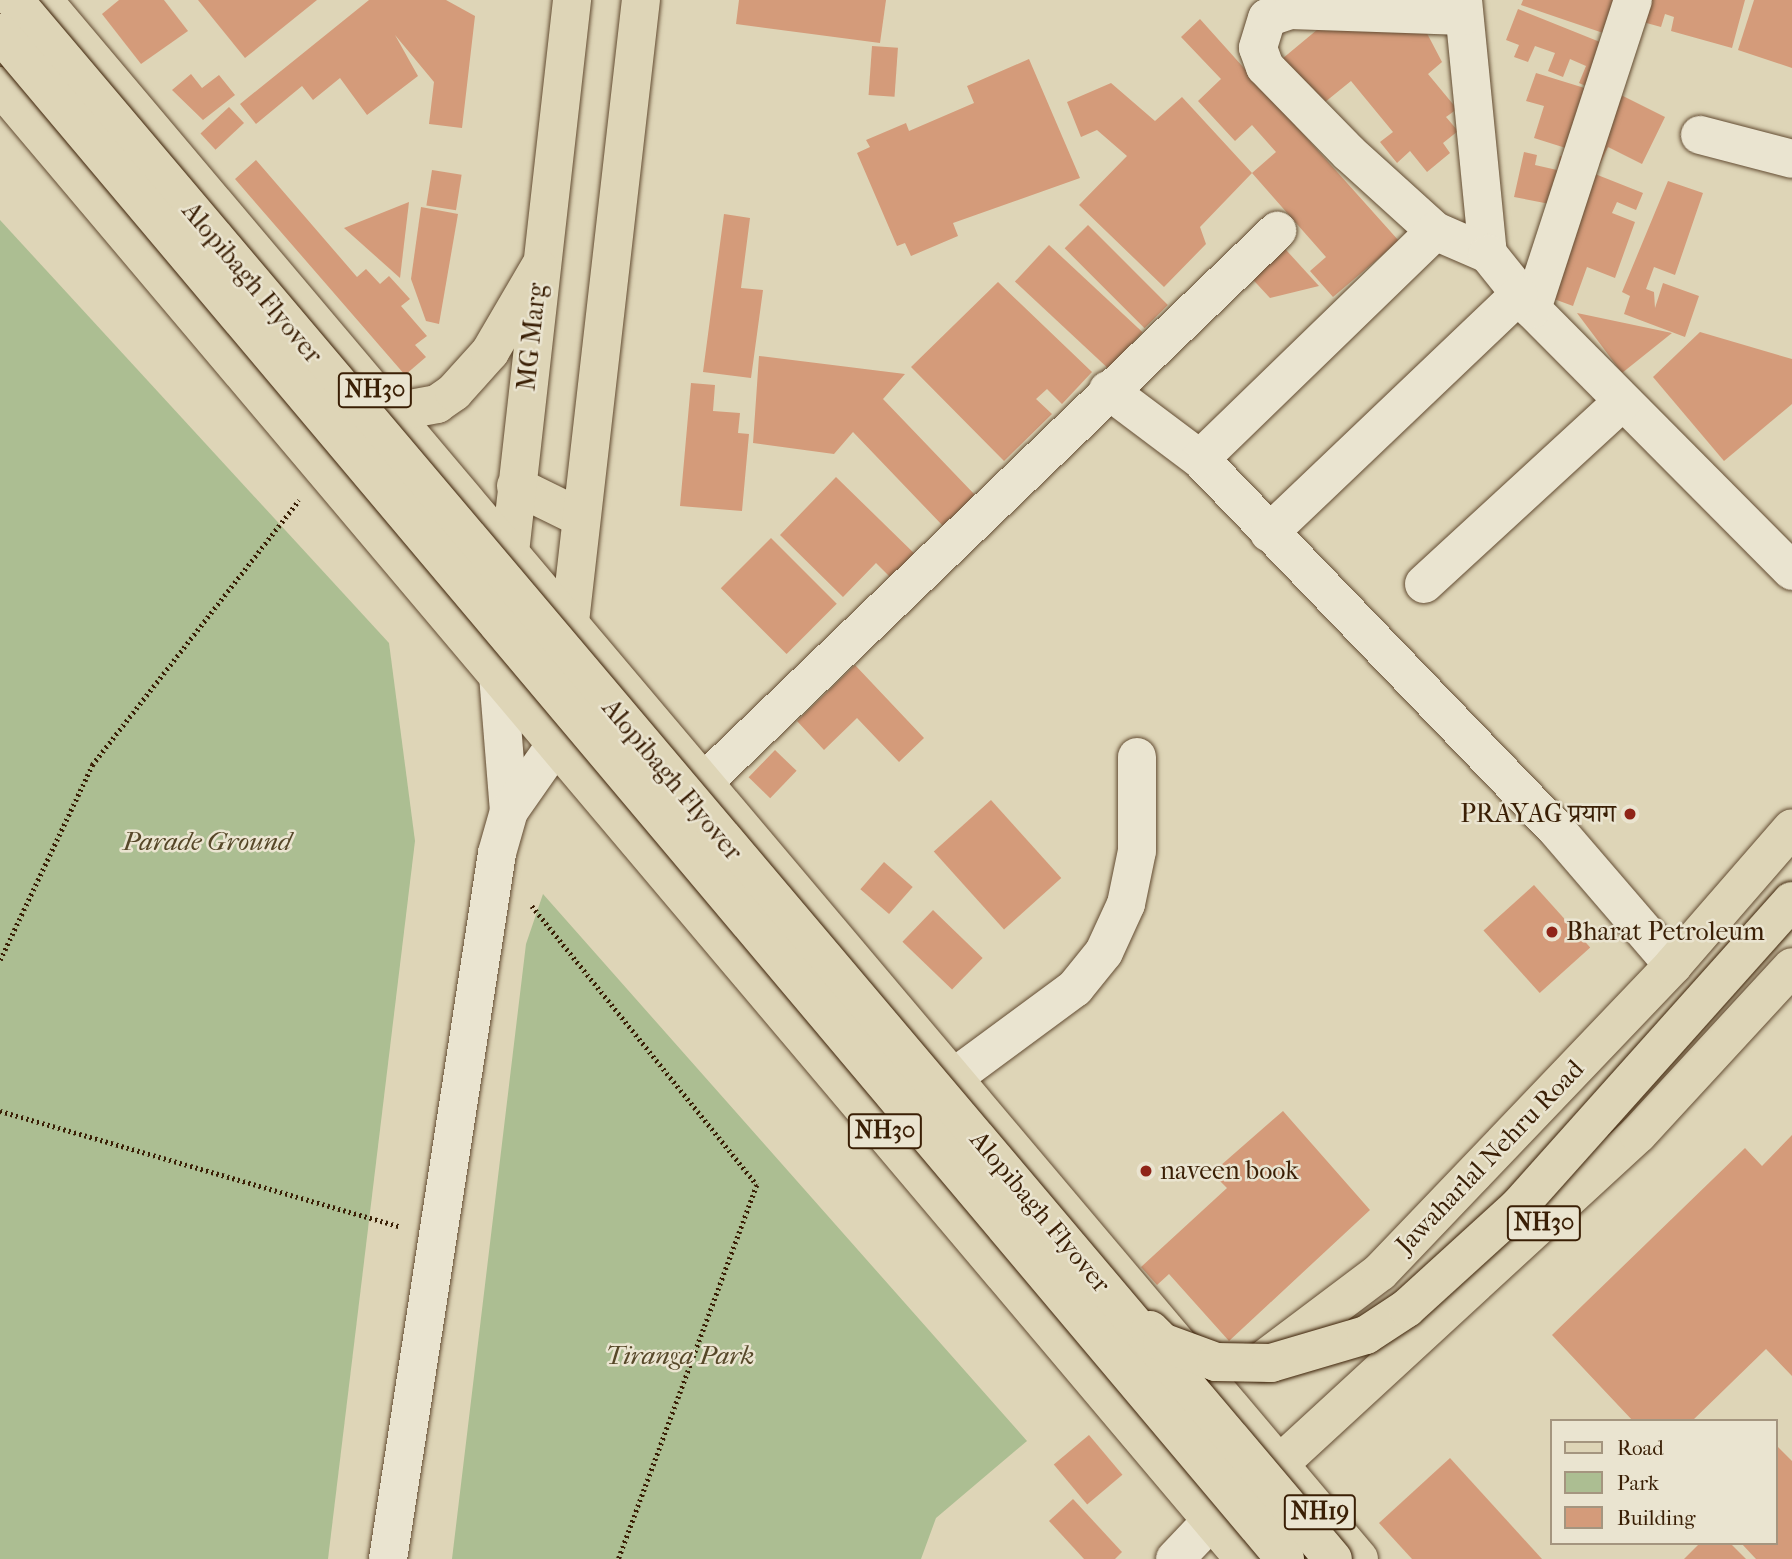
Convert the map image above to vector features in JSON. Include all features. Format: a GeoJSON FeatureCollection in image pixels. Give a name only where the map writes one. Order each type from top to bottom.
{"type":"FeatureCollection","features":[{"type":"Feature","properties":{"kind":"main road","name":"Alopibagh Flyover"},"geometry":{"type":"LineString","coordinates":[[14,0],[1332,1559]]}},
{"type":"Feature","properties":{"kind":"main road","name":"NH30"},"geometry":{"type":"LineString","coordinates":[[43,0],[510,547],[953,1078],[1281,1465]]}},
{"type":"Feature","properties":{"kind":"main road","name":"MG Marg"},"geometry":{"type":"LineString","coordinates":[[498,675],[539,268],[572,0]]}},
{"type":"Feature","properties":{"kind":"main road"},"geometry":{"type":"LineString","coordinates":[[556,744],[641,0]]}},
{"type":"Feature","properties":{"kind":"main road","name":"Alopibagh Flyover"},"geometry":{"type":"LineString","coordinates":[[0,33],[1285,1559]]}},
{"type":"Feature","properties":{"kind":"main road","name":"NH30"},"geometry":{"type":"LineString","coordinates":[[0,86],[1212,1520],[1281,1465],[1638,1134],[1792,967]]}},
{"type":"Feature","properties":{"kind":"main road"},"geometry":{"type":"LineString","coordinates":[[394,412],[437,404],[454,393],[490,352],[539,268]]}},
{"type":"Feature","properties":{"kind":"main road"},"geometry":{"type":"LineString","coordinates":[[516,486],[581,518]]}},
{"type":"Feature","properties":{"kind":"main road","name":"Jawaharlal Nehru Road"},"geometry":{"type":"LineString","coordinates":[[1148,1443],[1217,1391],[1311,1329],[1380,1272],[1673,965],[1792,828]]}},
{"type":"Feature","properties":{"kind":"main road"},"geometry":{"type":"LineString","coordinates":[[1094,1275],[1163,1342],[1216,1362],[1283,1361],[1367,1335],[1407,1308],[1519,1206],[1792,901]]}},
{"type":"Feature","properties":{"kind":"main road","name":"NH19"},"geometry":{"type":"LineString","coordinates":[[1281,1465],[1359,1559]]}},
{"type":"Feature","properties":{"kind":"main road"},"geometry":{"type":"LineString","coordinates":[[1212,1520],[1244,1559]]}},
{"type":"Feature","properties":{"kind":"street"},"geometry":{"type":"LineString","coordinates":[[1269,533],[1526,302],[1633,0]]}},
{"type":"Feature","properties":{"kind":"street"},"geometry":{"type":"LineString","coordinates":[[1488,254],[1463,8],[1319,5],[1267,18],[1258,48],[1265,67],[1435,231],[1488,254],[1526,302],[1792,571]]}},
{"type":"Feature","properties":{"kind":"street"},"geometry":{"type":"LineString","coordinates":[[1700,135],[1792,159]]}},
{"type":"Feature","properties":{"kind":"street"},"geometry":{"type":"LineString","coordinates":[[705,781],[1108,390],[1277,231]]}},
{"type":"Feature","properties":{"kind":"street"},"geometry":{"type":"LineString","coordinates":[[1200,459],[1435,231]]}},
{"type":"Feature","properties":{"kind":"street"},"geometry":{"type":"LineString","coordinates":[[1108,390],[1200,459],[1557,830],[1673,965]]}},
{"type":"Feature","properties":{"kind":"street"},"geometry":{"type":"LineString","coordinates":[[1424,584],[1622,402]]}},
{"type":"Feature","properties":{"kind":"street"},"geometry":{"type":"LineString","coordinates":[[498,675],[509,811]]}},
{"type":"Feature","properties":{"kind":"street"},"geometry":{"type":"LineString","coordinates":[[388,1559],[496,853],[509,811],[556,744]]}},
{"type":"Feature","properties":{"kind":"street"},"geometry":{"type":"LineString","coordinates":[[953,1078],[1075,988],[1104,952],[1126,904],[1137,851],[1137,757]]}},
{"type":"Feature","properties":{"kind":"street"},"geometry":{"type":"LineString","coordinates":[[1175,1559],[1212,1520]]}},
{"type":"Feature","properties":{"kind":"path"},"geometry":{"type":"LineString","coordinates":[[0,960],[92,765],[324,468]]}},
{"type":"Feature","properties":{"kind":"path"},"geometry":{"type":"LineString","coordinates":[[496,853],[536,914],[757,1185],[619,1559]]}},
{"type":"Feature","properties":{"kind":"path"},"geometry":{"type":"LineString","coordinates":[[0,1111],[439,1237]]}},
{"type":"Feature","properties":{"kind":"green space","name":"Parade Ground"},"geometry":{"type":"Polygon","coordinates":[[[0,220],[389,643],[415,841],[328,1559],[0,1559],[0,220]]]}},
{"type":"Feature","properties":{"kind":"green space","name":"Tiranga Park"},"geometry":{"type":"Polygon","coordinates":[[[543,894],[1027,1441],[936,1518],[921,1559],[452,1559],[526,944],[543,894]]]}},
{"type":"Feature","properties":{"kind":"building"},"geometry":{"type":"Polygon","coordinates":[[[119,0],[164,0],[188,31],[141,64],[102,14],[119,0]]]}},
{"type":"Feature","properties":{"kind":"building"},"geometry":{"type":"Polygon","coordinates":[[[198,0],[317,0],[245,58],[198,0]]]}},
{"type":"Feature","properties":{"kind":"building"},"geometry":{"type":"Polygon","coordinates":[[[369,0],[446,0],[475,16],[462,128],[429,124],[434,82],[395,35],[418,76],[367,115],[340,78],[313,100],[302,86],[256,124],[240,104],[369,0]]]}},
{"type":"Feature","properties":{"kind":"building"},"geometry":{"type":"Polygon","coordinates":[[[739,0],[886,0],[880,43],[736,24],[739,0]]]}},
{"type":"Feature","properties":{"kind":"building"},"geometry":{"type":"Polygon","coordinates":[[[1523,0],[1624,0],[1612,36],[1521,5],[1523,0]]]}},
{"type":"Feature","properties":{"kind":"building"},"geometry":{"type":"Polygon","coordinates":[[[1638,0],[1745,0],[1732,48],[1671,31],[1674,17],[1665,14],[1661,27],[1632,19],[1638,0]]]}},
{"type":"Feature","properties":{"kind":"building"},"geometry":{"type":"Polygon","coordinates":[[[1754,0],[1792,0],[1792,68],[1738,50],[1754,0]]]}},
{"type":"Feature","properties":{"kind":"building"},"geometry":{"type":"Polygon","coordinates":[[[1518,9],[1610,46],[1593,89],[1579,83],[1586,66],[1570,59],[1563,77],[1548,71],[1555,53],[1535,46],[1528,62],[1514,57],[1519,45],[1506,40],[1518,9]]]}},
{"type":"Feature","properties":{"kind":"building"},"geometry":{"type":"Polygon","coordinates":[[[1419,18],[1442,62],[1428,74],[1457,109],[1446,117],[1458,131],[1443,143],[1450,153],[1427,172],[1410,151],[1397,163],[1380,142],[1393,132],[1351,81],[1314,111],[1276,64],[1324,24],[1419,18]]]}},
{"type":"Feature","properties":{"kind":"building"},"geometry":{"type":"Polygon","coordinates":[[[1200,19],[1399,241],[1333,297],[1310,271],[1326,257],[1252,173],[1276,152],[1252,125],[1235,141],[1198,101],[1221,79],[1181,37],[1200,19]]]}},
{"type":"Feature","properties":{"kind":"building"},"geometry":{"type":"Polygon","coordinates":[[[872,46],[898,48],[895,97],[869,95],[872,46]]]}},
{"type":"Feature","properties":{"kind":"building"},"geometry":{"type":"Polygon","coordinates":[[[1029,59],[1080,178],[953,223],[958,236],[911,256],[905,243],[897,246],[857,153],[870,147],[866,140],[906,123],[909,131],[974,103],[967,86],[1029,59]]]}},
{"type":"Feature","properties":{"kind":"building"},"geometry":{"type":"Polygon","coordinates":[[[1536,73],[1591,90],[1572,150],[1534,138],[1544,106],[1526,101],[1536,73]]]}},
{"type":"Feature","properties":{"kind":"building"},"geometry":{"type":"Polygon","coordinates":[[[191,74],[202,88],[219,75],[235,95],[203,120],[172,90],[191,74]]]}},
{"type":"Feature","properties":{"kind":"building"},"geometry":{"type":"Polygon","coordinates":[[[1111,83],[1155,121],[1182,97],[1252,173],[1200,227],[1206,244],[1164,287],[1079,205],[1127,156],[1097,130],[1081,137],[1067,102],[1111,83]]]}},
{"type":"Feature","properties":{"kind":"building"},"geometry":{"type":"Polygon","coordinates":[[[1615,92],[1665,117],[1642,164],[1608,147],[1598,168],[1615,92]]]}},
{"type":"Feature","properties":{"kind":"building"},"geometry":{"type":"Polygon","coordinates":[[[229,107],[244,123],[215,150],[200,134],[229,107]]]}},
{"type":"Feature","properties":{"kind":"building"},"geometry":{"type":"Polygon","coordinates":[[[1524,152],[1537,155],[1535,165],[1557,170],[1560,156],[1570,158],[1560,206],[1514,197],[1524,152]]]}},
{"type":"Feature","properties":{"kind":"building"},"geometry":{"type":"Polygon","coordinates":[[[256,160],[357,277],[366,269],[380,284],[389,276],[410,299],[401,306],[427,336],[415,345],[426,357],[405,375],[235,179],[256,160]]]}},
{"type":"Feature","properties":{"kind":"building"},"geometry":{"type":"Polygon","coordinates":[[[432,170],[462,175],[456,210],[426,206],[432,170]]]}},
{"type":"Feature","properties":{"kind":"building"},"geometry":{"type":"Polygon","coordinates":[[[1590,172],[1643,193],[1636,210],[1617,202],[1612,213],[1635,222],[1615,278],[1587,267],[1573,306],[1543,295],[1590,172]]]}},
{"type":"Feature","properties":{"kind":"building"},"geometry":{"type":"Polygon","coordinates":[[[1668,181],[1703,193],[1675,275],[1654,267],[1646,289],[1654,292],[1655,308],[1663,283],[1699,296],[1685,337],[1624,314],[1630,296],[1622,292],[1668,181]]]}},
{"type":"Feature","properties":{"kind":"building"},"geometry":{"type":"Polygon","coordinates":[[[409,202],[400,278],[344,228],[409,202]]]}},
{"type":"Feature","properties":{"kind":"building"},"geometry":{"type":"Polygon","coordinates":[[[421,207],[458,214],[439,324],[426,321],[411,279],[421,207]]]}},
{"type":"Feature","properties":{"kind":"building"},"geometry":{"type":"Polygon","coordinates":[[[724,214],[750,218],[741,288],[763,290],[751,378],[703,372],[724,214]]]}},
{"type":"Feature","properties":{"kind":"building"},"geometry":{"type":"Polygon","coordinates":[[[1088,225],[1168,305],[1145,328],[1065,248],[1088,225]]]}},
{"type":"Feature","properties":{"kind":"building"},"geometry":{"type":"Polygon","coordinates":[[[1277,240],[1319,286],[1270,298],[1244,270],[1277,240]]]}},
{"type":"Feature","properties":{"kind":"building"},"geometry":{"type":"Polygon","coordinates":[[[1049,245],[1143,332],[1109,369],[1015,282],[1049,245]]]}},
{"type":"Feature","properties":{"kind":"building"},"geometry":{"type":"Polygon","coordinates":[[[998,282],[1092,372],[1062,404],[1047,389],[1036,399],[1052,414],[1004,461],[911,367],[998,282]]]}},
{"type":"Feature","properties":{"kind":"building"},"geometry":{"type":"Polygon","coordinates":[[[1577,313],[1672,333],[1622,373],[1577,313]]]}},
{"type":"Feature","properties":{"kind":"building"},"geometry":{"type":"Polygon","coordinates":[[[1700,332],[1792,359],[1792,404],[1724,461],[1653,377],[1700,332]]]}},
{"type":"Feature","properties":{"kind":"building"},"geometry":{"type":"Polygon","coordinates":[[[759,356],[905,374],[883,399],[975,495],[943,526],[853,432],[834,454],[753,443],[759,356]]]}},
{"type":"Feature","properties":{"kind":"building"},"geometry":{"type":"Polygon","coordinates":[[[691,383],[715,385],[713,411],[740,413],[738,433],[749,434],[742,511],[680,506],[691,383]]]}},
{"type":"Feature","properties":{"kind":"building"},"geometry":{"type":"Polygon","coordinates":[[[836,477],[922,561],[898,585],[876,563],[843,597],[780,535],[836,477]]]}},
{"type":"Feature","properties":{"kind":"building"},"geometry":{"type":"Polygon","coordinates":[[[771,538],[837,604],[787,654],[721,588],[771,538]]]}},
{"type":"Feature","properties":{"kind":"building"},"geometry":{"type":"Polygon","coordinates":[[[855,665],[924,738],[899,762],[857,718],[824,750],[797,721],[855,665]]]}},
{"type":"Feature","properties":{"kind":"building"},"geometry":{"type":"Polygon","coordinates":[[[775,750],[797,771],[770,798],[749,777],[775,750]]]}},
{"type":"Feature","properties":{"kind":"building"},"geometry":{"type":"Polygon","coordinates":[[[991,800],[1061,878],[1004,930],[934,852],[991,800]]]}},
{"type":"Feature","properties":{"kind":"building"},"geometry":{"type":"Polygon","coordinates":[[[884,862],[913,887],[889,914],[860,889],[884,862]]]}},
{"type":"Feature","properties":{"kind":"building"},"geometry":{"type":"Polygon","coordinates":[[[1534,885],[1590,947],[1540,993],[1483,931],[1534,885]]]}},
{"type":"Feature","properties":{"kind":"building"},"geometry":{"type":"Polygon","coordinates":[[[933,910],[983,958],[952,990],[902,942],[933,910]]]}},
{"type":"Feature","properties":{"kind":"building"},"geometry":{"type":"Polygon","coordinates":[[[1283,1111],[1370,1210],[1229,1341],[1169,1274],[1157,1285],[1141,1267],[1227,1188],[1212,1173],[1283,1111]]]}},
{"type":"Feature","properties":{"kind":"building"},"geometry":{"type":"Polygon","coordinates":[[[1792,1135],[1792,1376],[1766,1349],[1694,1419],[1631,1419],[1552,1335],[1745,1148],[1762,1166],[1792,1135]]]}},
{"type":"Feature","properties":{"kind":"building"},"geometry":{"type":"Polygon","coordinates":[[[1089,1435],[1122,1475],[1087,1504],[1054,1465],[1089,1435]]]}},
{"type":"Feature","properties":{"kind":"building"},"geometry":{"type":"Polygon","coordinates":[[[1778,1447],[1792,1461],[1792,1559],[1756,1559],[1743,1545],[1778,1545],[1778,1447]]]}},
{"type":"Feature","properties":{"kind":"building"},"geometry":{"type":"Polygon","coordinates":[[[1450,1458],[1542,1559],[1412,1559],[1379,1523],[1450,1458]]]}},
{"type":"Feature","properties":{"kind":"building"},"geometry":{"type":"Polygon","coordinates":[[[1073,1499],[1122,1552],[1115,1559],[1084,1559],[1049,1521],[1073,1499]]]}},
{"type":"Feature","properties":{"kind":"building"},"geometry":{"type":"Polygon","coordinates":[[[1698,1545],[1732,1545],[1746,1559],[1684,1559],[1698,1545]]]}},
{"type":"Feature","properties":{"kind":"place","name":"PRAYAG प्रयाग"},"geometry":{"type":"Point","coordinates":[1630,814]}},
{"type":"Feature","properties":{"kind":"place","name":"Bharat Petroleum"},"geometry":{"type":"Point","coordinates":[1552,932]}},
{"type":"Feature","properties":{"kind":"place","name":"naveen book"},"geometry":{"type":"Point","coordinates":[1146,1171]}}]}
